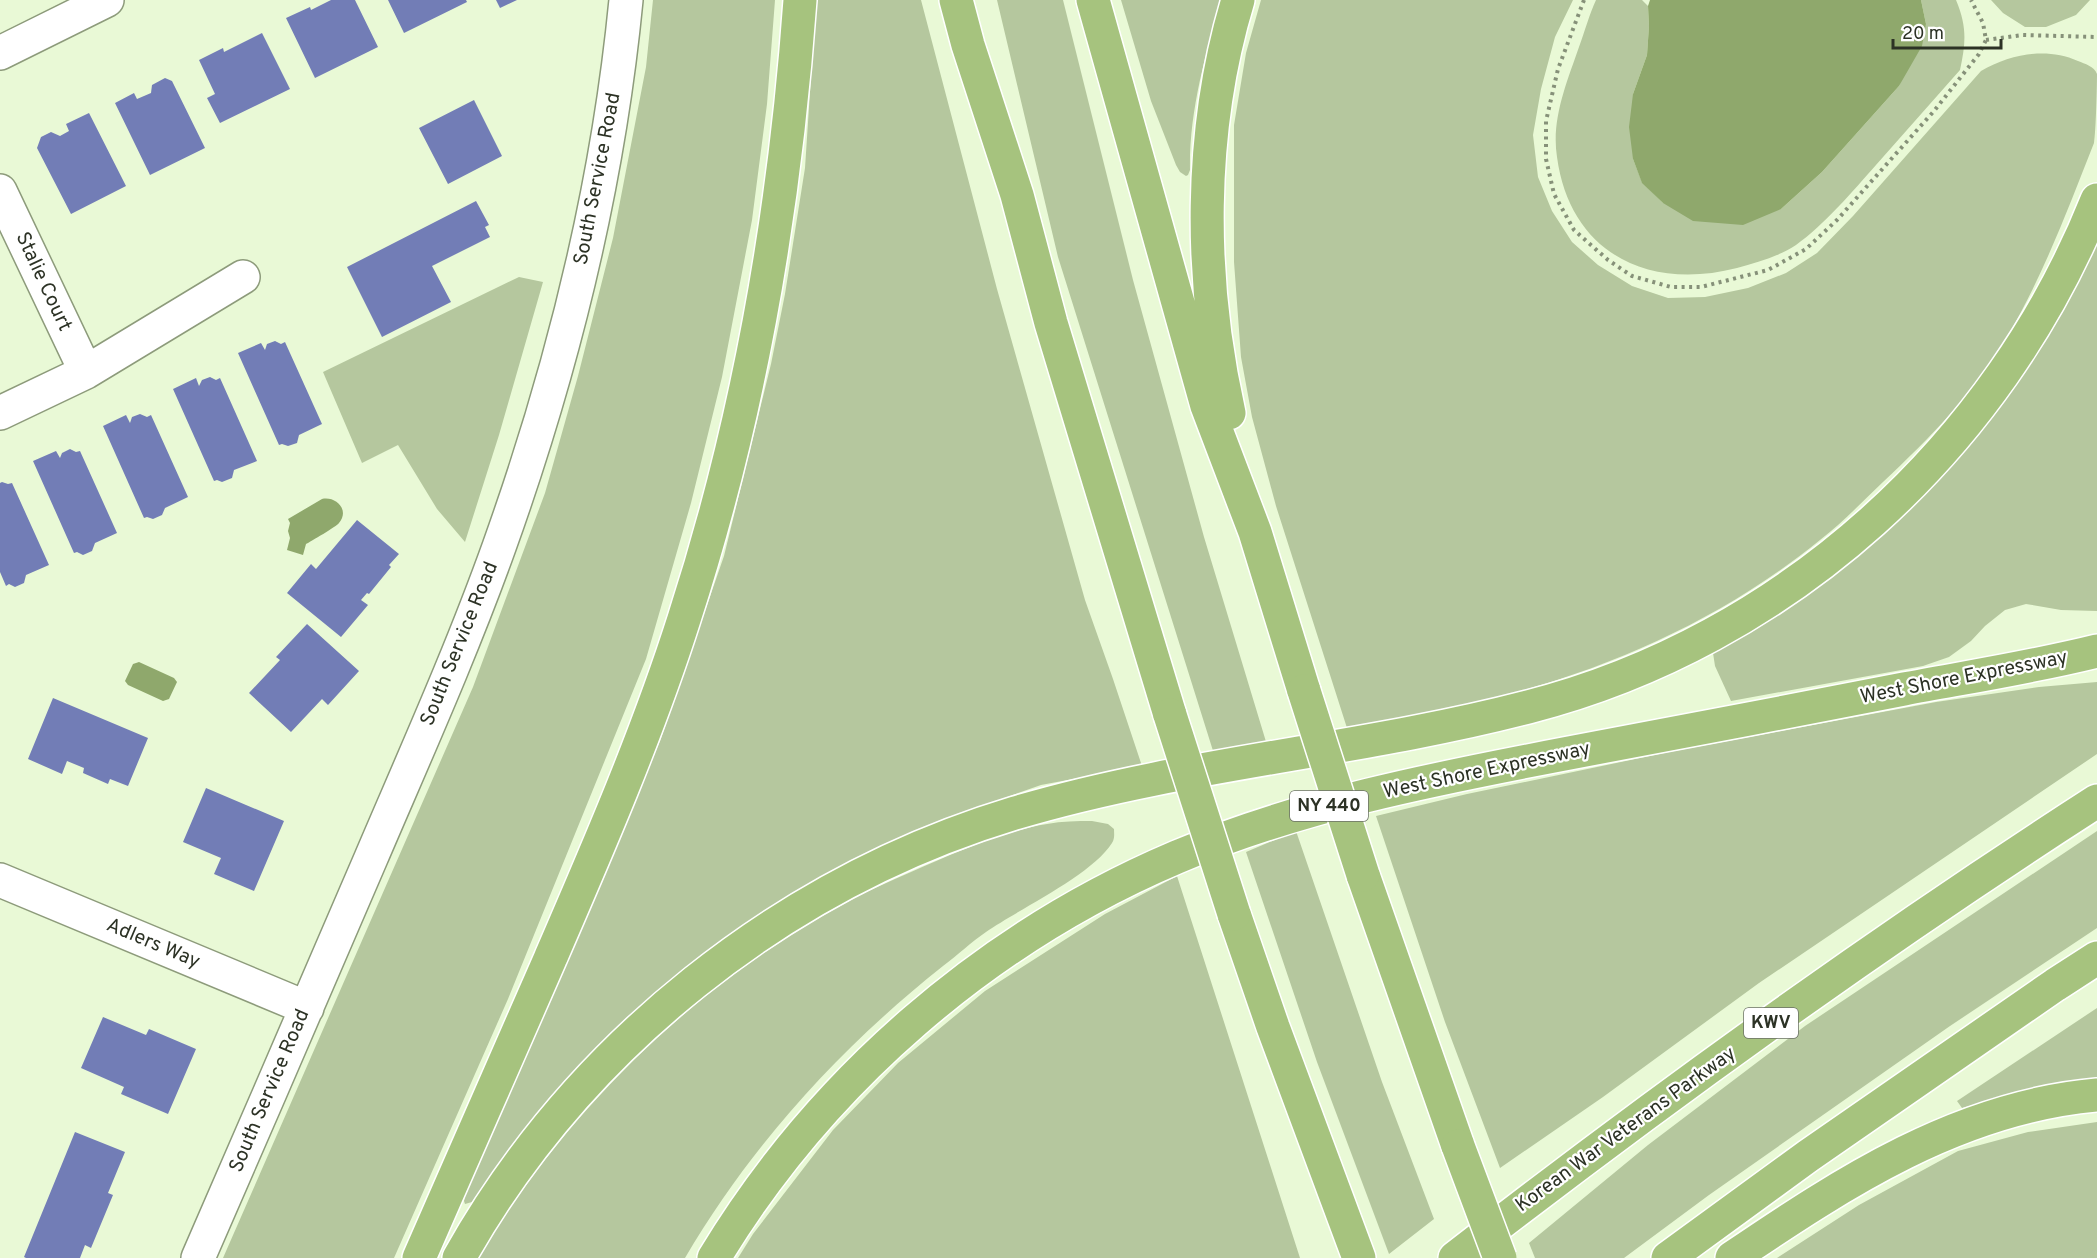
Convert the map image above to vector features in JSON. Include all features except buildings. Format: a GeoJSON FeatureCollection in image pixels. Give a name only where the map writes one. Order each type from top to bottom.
{"type":"FeatureCollection","features":[{"type":"Feature","properties":{"kind":"highway"},"geometry":{"type":"LineString","coordinates":[[419,1258],[607,825],[656,701],[685,618],[728,468],[764,301],[787,144],[800,0]]}},
{"type":"Feature","properties":{"kind":"highway"},"geometry":{"type":"LineString","coordinates":[[956,0],[968,45],[1017,195],[1051,323],[1170,715],[1273,1027],[1353,1244]]}},
{"type":"Feature","properties":{"kind":"highway"},"geometry":{"type":"LineString","coordinates":[[979,0],[989,38],[1017,195]]}},
{"type":"Feature","properties":{"kind":"highway"},"geometry":{"type":"LineString","coordinates":[[1093,0],[1207,406],[1256,532]]}},
{"type":"Feature","properties":{"kind":"highway"},"geometry":{"type":"LineString","coordinates":[[1238,0],[1226,44],[1212,124],[1209,168],[1208,226],[1213,312],[1219,365],[1256,532],[1304,691],[1363,875],[1458,1146],[1500,1258]]}},
{"type":"Feature","properties":{"kind":"highway"},"geometry":{"type":"LineString","coordinates":[[459,1258],[499,1194],[550,1125],[616,1052],[647,1022],[680,993],[745,945],[818,900],[891,860],[1002,818],[1098,792],[1463,722],[1534,706],[1576,693],[1667,658],[1709,636],[1790,587],[1858,534],[1892,504],[1954,440],[2010,366],[2034,327],[2079,243],[2097,200]]}},
{"type":"Feature","properties":{"kind":"highway","name":"West Shore Expressway"},"geometry":{"type":"LineString","coordinates":[[714,1258],[782,1160],[817,1119],[902,1031],[936,1001],[1030,935],[1076,907],[1176,857],[1288,817],[1422,782],[2011,670],[2097,651]]}},
{"type":"Feature","properties":{"kind":"highway","name":"Korean War Veterans Parkway"},"geometry":{"type":"LineString","coordinates":[[1455,1258],[1791,1008],[1965,887],[2097,801]]}},
{"type":"Feature","properties":{"kind":"highway"},"geometry":{"type":"LineString","coordinates":[[1668,1258],[1808,1156],[2097,958]]}},
{"type":"Feature","properties":{"kind":"highway"},"geometry":{"type":"LineString","coordinates":[[1732,1258],[1804,1209],[1849,1182],[1935,1137],[1990,1116],[2033,1105],[2097,1095]]}},
{"type":"Feature","properties":{"kind":"street"},"geometry":{"type":"LineString","coordinates":[[0,52],[107,0]]}},
{"type":"Feature","properties":{"kind":"street","name":"South Service Road"},"geometry":{"type":"LineString","coordinates":[[198,1258],[468,628],[498,548],[525,468],[572,305],[594,212],[611,114],[626,0]]}},
{"type":"Feature","properties":{"kind":"street","name":"Stalie Court"},"geometry":{"type":"LineString","coordinates":[[0,191],[86,372]]}},
{"type":"Feature","properties":{"kind":"street"},"geometry":{"type":"LineString","coordinates":[[0,413],[86,372],[243,277]]}},
{"type":"Feature","properties":{"kind":"street","name":"Adlers Way"},"geometry":{"type":"LineString","coordinates":[[0,880],[307,1008]]}},
{"type":"Feature","properties":{"kind":"path"},"geometry":{"type":"LineString","coordinates":[[1584,0],[1558,69],[1546,122],[1546,159],[1554,194],[1574,230],[1608,260],[1632,276],[1671,287],[1701,287],[1768,270],[1806,249],[1837,220],[1889,164],[1979,54],[1986,40],[1983,23],[1971,0]]}},
{"type":"Feature","properties":{"kind":"path"},"geometry":{"type":"LineString","coordinates":[[1986,40],[2023,35],[2097,37]]}},
{"type":"Feature","properties":{"kind":"shaded area"},"geometry":{"type":"Polygon","coordinates":[[[653,0],[775,0],[767,104],[752,220],[722,377],[691,503],[646,659],[508,999],[394,1258],[223,1258],[473,687],[545,493],[613,238],[646,67],[653,0]]]}},
{"type":"Feature","properties":{"kind":"shaded area"},"geometry":{"type":"Polygon","coordinates":[[[816,0],[921,0],[997,289],[1085,600],[1142,766],[1041,785],[979,807],[884,846],[814,883],[678,975],[624,1020],[521,1134],[472,1202],[465,1204],[465,1195],[660,741],[724,556],[771,364],[785,294],[805,168],[816,0]]]}},
{"type":"Feature","properties":{"kind":"shaded area"},"geometry":{"type":"Polygon","coordinates":[[[997,0],[1063,0],[1133,280],[1204,537],[1267,745],[1214,754],[1058,257],[997,0]]]}},
{"type":"Feature","properties":{"kind":"shaded area"},"geometry":{"type":"Polygon","coordinates":[[[1121,0],[1222,0],[1199,84],[1192,127],[1190,170],[1186,176],[1176,165],[1151,101],[1121,0]]]}},
{"type":"Feature","properties":{"kind":"shaded area"},"geometry":{"type":"Polygon","coordinates":[[[1261,0],[1573,0],[1555,37],[1541,89],[1533,135],[1538,177],[1552,211],[1572,242],[1598,265],[1632,286],[1668,298],[1705,297],[1748,288],[1786,273],[1817,253],[1853,216],[1981,71],[2004,60],[2029,54],[2054,54],[2078,61],[2094,69],[2097,74],[2094,143],[2065,217],[2020,314],[1981,377],[1934,432],[1820,540],[1745,594],[1664,638],[1621,657],[1578,673],[1490,699],[1347,728],[1276,506],[1252,417],[1241,357],[1234,262],[1234,125],[1246,53],[1261,0]]]}},
{"type":"Feature","properties":{"kind":"shaded area"},"geometry":{"type":"Polygon","coordinates":[[[1596,0],[1642,0],[1648,6],[1647,55],[1633,94],[1633,159],[1642,182],[1663,203],[1781,209],[1822,172],[1899,86],[1926,24],[1921,0],[1956,0],[1964,26],[1960,70],[1858,186],[1817,228],[1796,245],[1775,256],[1737,268],[1704,274],[1673,274],[1644,268],[1618,257],[1596,240],[1578,218],[1565,190],[1557,157],[1558,115],[1565,87],[1596,0]]]}},
{"type":"Feature","properties":{"kind":"shaded area"},"geometry":{"type":"Polygon","coordinates":[[[1650,0],[1921,0],[1926,24],[1922,46],[1899,86],[1822,172],[1781,209],[1743,225],[1693,221],[1663,203],[1642,183],[1633,159],[1629,127],[1633,94],[1647,55],[1650,0]]]}},
{"type":"Feature","properties":{"kind":"shaded area"},"geometry":{"type":"Polygon","coordinates":[[[1991,0],[2090,0],[2076,15],[2046,27],[2025,27],[2003,13],[1991,0]]]}},
{"type":"Feature","properties":{"kind":"shaded area"},"geometry":{"type":"Polygon","coordinates":[[[2097,241],[2097,611],[2061,610],[2026,604],[2005,610],[1971,641],[1949,657],[1923,666],[1731,701],[1715,666],[1713,653],[1781,612],[1820,585],[1884,532],[1941,474],[1993,411],[2040,344],[2097,241]]]}},
{"type":"Feature","properties":{"kind":"shaded area"},"geometry":{"type":"Polygon","coordinates":[[[519,277],[543,282],[499,435],[465,542],[437,509],[398,445],[362,463],[323,372],[519,277]]]}},
{"type":"Feature","properties":{"kind":"shaded area"},"geometry":{"type":"Polygon","coordinates":[[[322,499],[332,500],[340,505],[343,513],[339,523],[306,544],[303,555],[287,550],[290,538],[288,519],[322,499]]]}},
{"type":"Feature","properties":{"kind":"shaded area"},"geometry":{"type":"Polygon","coordinates":[[[139,662],[174,678],[177,682],[169,699],[163,701],[128,685],[125,681],[133,664],[139,662]]]}},
{"type":"Feature","properties":{"kind":"shaded area"},"geometry":{"type":"Polygon","coordinates":[[[2097,682],[2097,754],[1759,983],[1603,1097],[1500,1168],[1445,1022],[1376,816],[1467,794],[1669,752],[1936,702],[2039,687],[2097,682]]]}},
{"type":"Feature","properties":{"kind":"shaded area"},"geometry":{"type":"Polygon","coordinates":[[[1092,821],[1108,824],[1114,829],[1113,841],[1102,855],[1054,891],[980,936],[905,997],[869,1030],[800,1100],[769,1137],[711,1216],[685,1258],[478,1258],[514,1203],[553,1150],[595,1100],[641,1053],[690,1009],[742,969],[796,932],[853,899],[943,858],[1030,827],[1058,822],[1092,821]]]}},
{"type":"Feature","properties":{"kind":"shaded area"},"geometry":{"type":"Polygon","coordinates":[[[1296,831],[1382,1082],[1434,1219],[1389,1254],[1317,1062],[1246,852],[1296,831]]]}},
{"type":"Feature","properties":{"kind":"shaded area"},"geometry":{"type":"Polygon","coordinates":[[[2097,831],[2097,928],[1950,1026],[1709,1195],[1624,1258],[1535,1258],[1529,1243],[1648,1145],[1805,1026],[2097,831]]]}},
{"type":"Feature","properties":{"kind":"shaded area"},"geometry":{"type":"Polygon","coordinates":[[[1177,876],[1300,1258],[738,1258],[753,1234],[833,1130],[898,1063],[985,991],[1105,914],[1177,876]]]}},
{"type":"Feature","properties":{"kind":"shaded area"},"geometry":{"type":"Polygon","coordinates":[[[2097,1008],[2097,1078],[2055,1084],[1962,1108],[1957,1101],[2097,1008]]]}},
{"type":"Feature","properties":{"kind":"shaded area"},"geometry":{"type":"Polygon","coordinates":[[[2097,1122],[2097,1258],[1777,1258],[1859,1205],[1958,1151],[2028,1132],[2097,1122]]]}}]}
